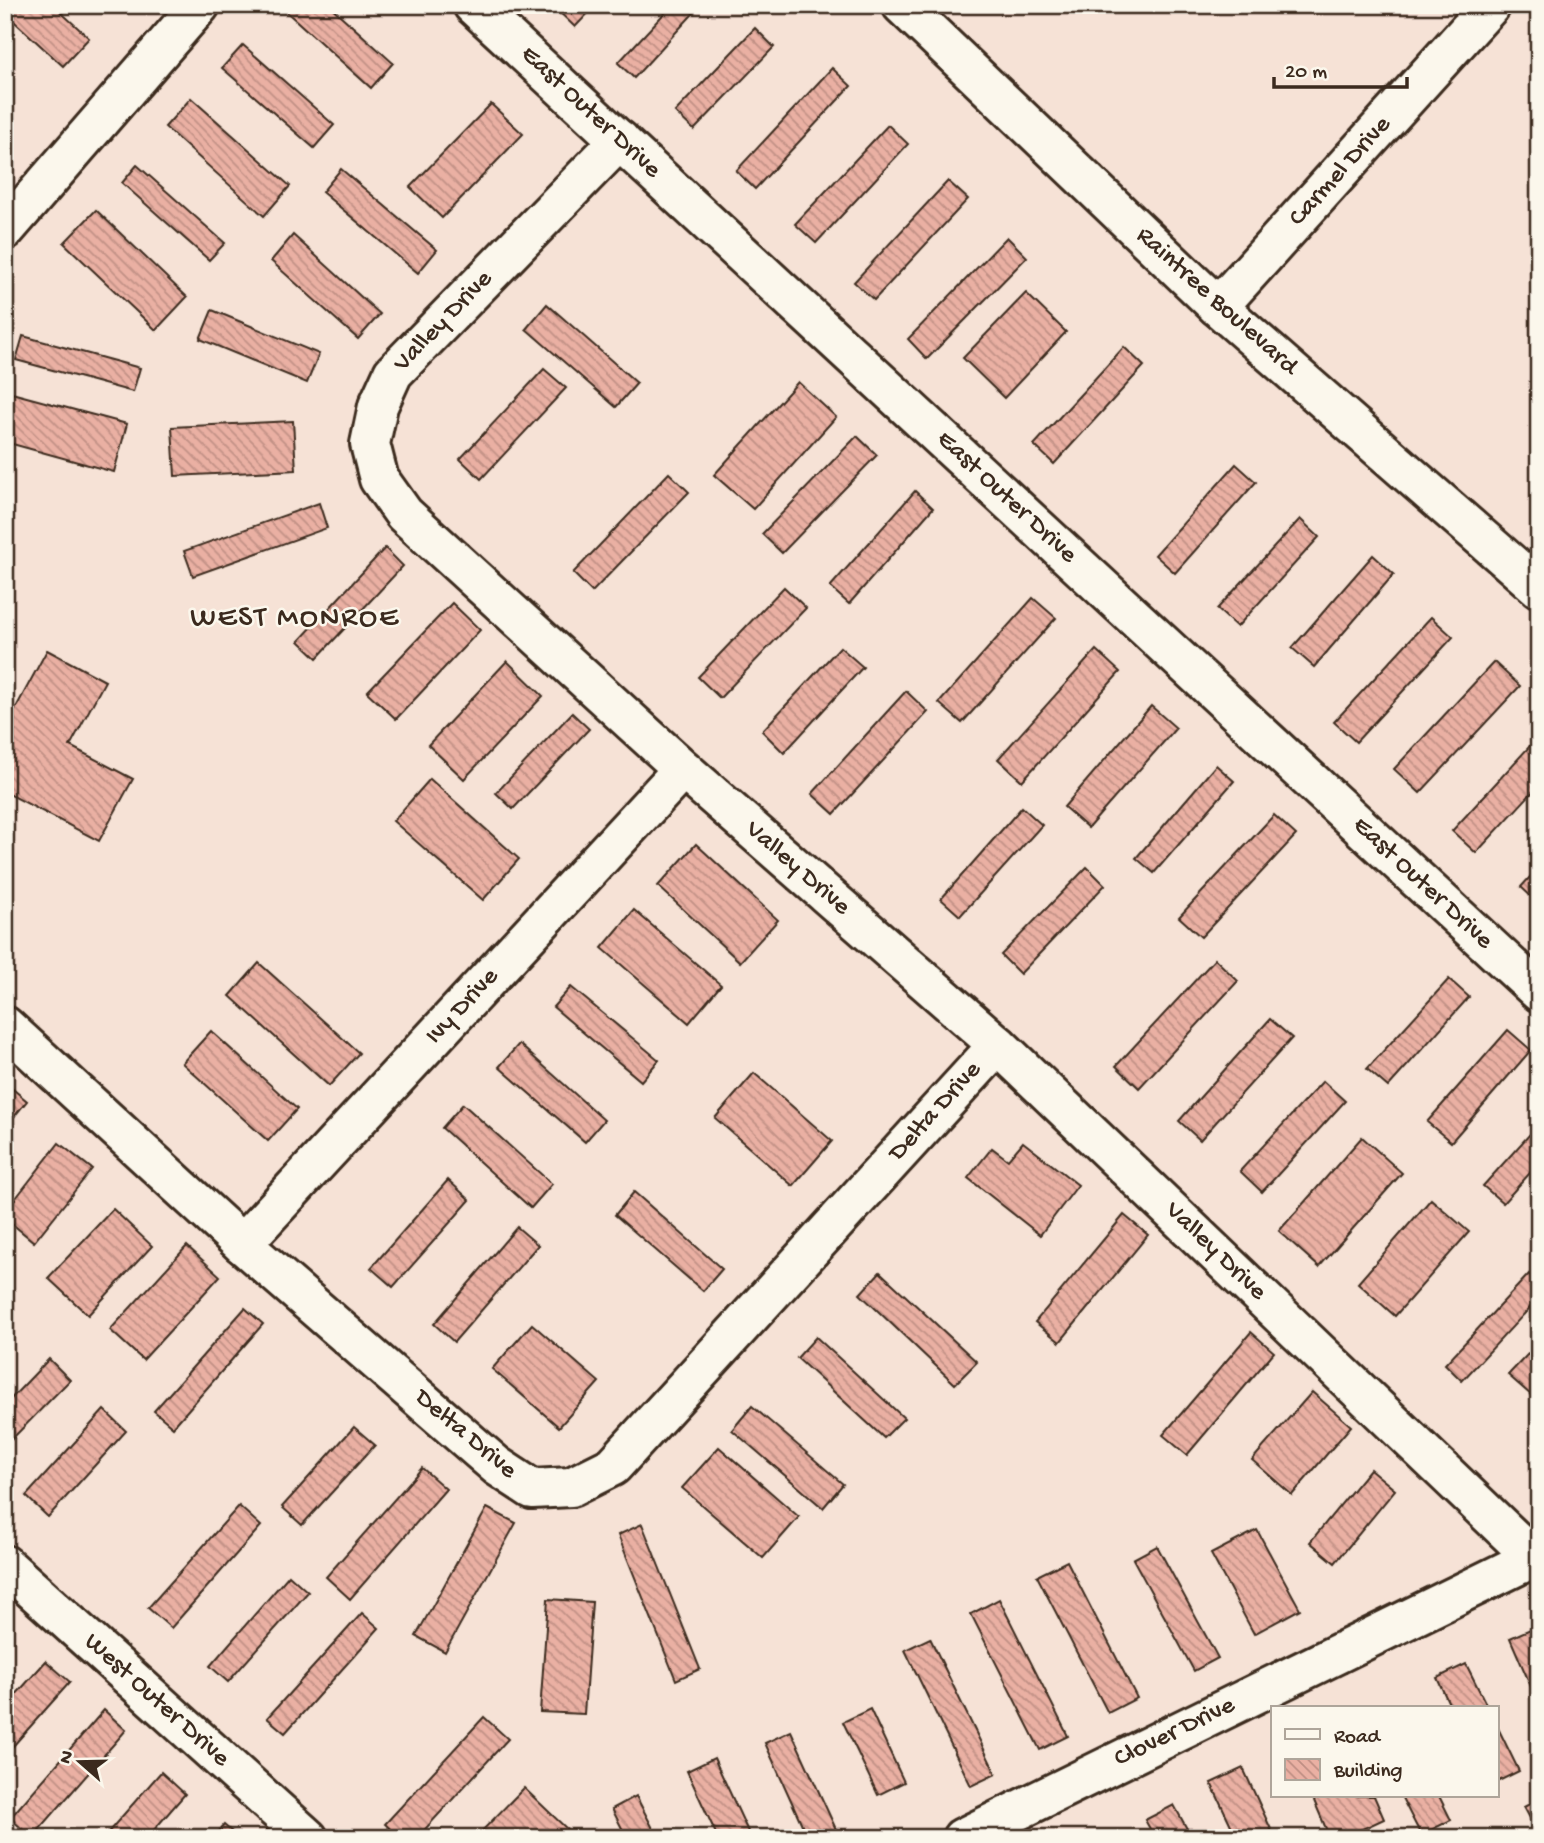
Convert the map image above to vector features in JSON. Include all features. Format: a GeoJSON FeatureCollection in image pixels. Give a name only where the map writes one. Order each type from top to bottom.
{"type":"FeatureCollection","features":[{"type":"Feature","properties":{"kind":"street"},"geometry":{"type":"LineString","coordinates":[[5,230],[200,5]]}},
{"type":"Feature","properties":{"kind":"street","name":"East Outer Drive"},"geometry":{"type":"LineString","coordinates":[[473,5],[1539,992]]}},
{"type":"Feature","properties":{"kind":"street","name":"Raintree Boulevard"},"geometry":{"type":"LineString","coordinates":[[902,5],[1218,307],[1539,588]]}},
{"type":"Feature","properties":{"kind":"street","name":"Carmel Drive"},"geometry":{"type":"LineString","coordinates":[[1218,307],[1491,5]]}},
{"type":"Feature","properties":{"kind":"street","name":"Valley Drive"},"geometry":{"type":"LineString","coordinates":[[620,140],[393,373],[378,406],[370,444],[379,480],[404,514],[683,769],[998,1045],[1536,1556]]}},
{"type":"Feature","properties":{"kind":"street","name":"Ivy Drive"},"geometry":{"type":"LineString","coordinates":[[242,1244],[683,769]]}},
{"type":"Feature","properties":{"kind":"street","name":"Delta Drive"},"geometry":{"type":"LineString","coordinates":[[5,1026],[242,1244],[497,1466],[532,1489],[571,1487],[613,1466],[998,1045]]}},
{"type":"Feature","properties":{"kind":"street","name":"Clover Drive"},"geometry":{"type":"LineString","coordinates":[[962,1838],[1536,1556]]}},
{"type":"Feature","properties":{"kind":"street","name":"West Outer Drive"},"geometry":{"type":"LineString","coordinates":[[5,1565],[308,1838]]}},
{"type":"Feature","properties":{"kind":"building"},"geometry":{"type":"Polygon","coordinates":[[[5,5],[53,5],[89,38],[63,66],[5,13],[5,5]]]}},
{"type":"Feature","properties":{"kind":"building"},"geometry":{"type":"Polygon","coordinates":[[[280,5],[329,5],[393,63],[371,88],[280,5]]]}},
{"type":"Feature","properties":{"kind":"building"},"geometry":{"type":"Polygon","coordinates":[[[559,5],[596,5],[575,27],[556,9],[559,5]]]}},
{"type":"Feature","properties":{"kind":"building"},"geometry":{"type":"Polygon","coordinates":[[[672,5],[701,5],[634,78],[618,63],[672,5]]]}},
{"type":"Feature","properties":{"kind":"building"},"geometry":{"type":"Polygon","coordinates":[[[755,28],[774,47],[694,130],[675,112],[755,28]]]}},
{"type":"Feature","properties":{"kind":"building"},"geometry":{"type":"Polygon","coordinates":[[[243,45],[334,125],[314,148],[222,68],[243,45]]]}},
{"type":"Feature","properties":{"kind":"building"},"geometry":{"type":"Polygon","coordinates":[[[832,68],[851,86],[755,189],[736,171],[832,68]]]}},
{"type":"Feature","properties":{"kind":"building"},"geometry":{"type":"Polygon","coordinates":[[[191,98],[290,186],[264,216],[165,127],[191,98]]]}},
{"type":"Feature","properties":{"kind":"building"},"geometry":{"type":"Polygon","coordinates":[[[491,104],[523,134],[442,218],[410,187],[491,104]]]}},
{"type":"Feature","properties":{"kind":"building"},"geometry":{"type":"Polygon","coordinates":[[[888,125],[908,144],[816,243],[795,224],[888,125]]]}},
{"type":"Feature","properties":{"kind":"building"},"geometry":{"type":"Polygon","coordinates":[[[137,165],[225,243],[209,260],[122,183],[137,165]]]}},
{"type":"Feature","properties":{"kind":"building"},"geometry":{"type":"Polygon","coordinates":[[[341,169],[437,250],[418,273],[322,192],[341,169]]]}},
{"type":"Feature","properties":{"kind":"building"},"geometry":{"type":"Polygon","coordinates":[[[948,181],[968,199],[874,300],[854,282],[948,181]]]}},
{"type":"Feature","properties":{"kind":"building"},"geometry":{"type":"Polygon","coordinates":[[[96,210],[187,297],[156,330],[64,243],[96,210]]]}},
{"type":"Feature","properties":{"kind":"building"},"geometry":{"type":"Polygon","coordinates":[[[293,235],[380,314],[358,339],[271,261],[293,235]]]}},
{"type":"Feature","properties":{"kind":"building"},"geometry":{"type":"Polygon","coordinates":[[[1007,237],[1027,257],[927,359],[908,339],[1007,237]]]}},
{"type":"Feature","properties":{"kind":"building"},"geometry":{"type":"Polygon","coordinates":[[[1026,293],[1066,332],[1004,398],[963,358],[1026,293]]]}},
{"type":"Feature","properties":{"kind":"building"},"geometry":{"type":"Polygon","coordinates":[[[547,304],[637,383],[616,407],[526,329],[547,304]]]}},
{"type":"Feature","properties":{"kind":"building"},"geometry":{"type":"Polygon","coordinates":[[[212,310],[319,354],[307,383],[200,339],[212,310]]]}},
{"type":"Feature","properties":{"kind":"building"},"geometry":{"type":"Polygon","coordinates":[[[23,336],[140,368],[133,392],[16,360],[23,336]]]}},
{"type":"Feature","properties":{"kind":"building"},"geometry":{"type":"Polygon","coordinates":[[[1124,347],[1144,366],[1054,464],[1034,445],[1124,347]]]}},
{"type":"Feature","properties":{"kind":"building"},"geometry":{"type":"Polygon","coordinates":[[[544,369],[566,388],[481,479],[460,459],[544,369]]]}},
{"type":"Feature","properties":{"kind":"building"},"geometry":{"type":"Polygon","coordinates":[[[798,382],[836,417],[753,509],[714,475],[798,382]]]}},
{"type":"Feature","properties":{"kind":"building"},"geometry":{"type":"Polygon","coordinates":[[[8,392],[127,424],[114,472],[5,442],[5,402],[8,392]]]}},
{"type":"Feature","properties":{"kind":"building"},"geometry":{"type":"Polygon","coordinates":[[[293,421],[296,470],[175,476],[172,427],[293,421]]]}},
{"type":"Feature","properties":{"kind":"building"},"geometry":{"type":"Polygon","coordinates":[[[857,436],[877,455],[782,553],[762,534],[857,436]]]}},
{"type":"Feature","properties":{"kind":"building"},"geometry":{"type":"Polygon","coordinates":[[[1236,464],[1256,482],[1175,573],[1155,555],[1236,464]]]}},
{"type":"Feature","properties":{"kind":"building"},"geometry":{"type":"Polygon","coordinates":[[[669,473],[689,492],[592,592],[573,573],[669,473]]]}},
{"type":"Feature","properties":{"kind":"building"},"geometry":{"type":"Polygon","coordinates":[[[915,491],[933,508],[849,604],[830,587],[915,491]]]}},
{"type":"Feature","properties":{"kind":"building"},"geometry":{"type":"Polygon","coordinates":[[[319,503],[327,528],[193,576],[184,551],[319,503]]]}},
{"type":"Feature","properties":{"kind":"building"},"geometry":{"type":"Polygon","coordinates":[[[1300,519],[1319,537],[1237,627],[1217,609],[1300,519]]]}},
{"type":"Feature","properties":{"kind":"building"},"geometry":{"type":"Polygon","coordinates":[[[385,548],[403,566],[317,658],[299,641],[385,548]]]}},
{"type":"Feature","properties":{"kind":"building"},"geometry":{"type":"Polygon","coordinates":[[[1373,555],[1394,574],[1314,667],[1292,648],[1373,555]]]}},
{"type":"Feature","properties":{"kind":"building"},"geometry":{"type":"Polygon","coordinates":[[[784,587],[806,608],[720,698],[698,677],[784,587]]]}},
{"type":"Feature","properties":{"kind":"building"},"geometry":{"type":"Polygon","coordinates":[[[1033,598],[1056,618],[962,723],[939,703],[1033,598]]]}},
{"type":"Feature","properties":{"kind":"building"},"geometry":{"type":"Polygon","coordinates":[[[452,603],[480,630],[396,719],[367,692],[452,603]]]}},
{"type":"Feature","properties":{"kind":"building"},"geometry":{"type":"Polygon","coordinates":[[[1431,617],[1453,637],[1356,742],[1334,722],[1431,617]]]}},
{"type":"Feature","properties":{"kind":"building"},"geometry":{"type":"Polygon","coordinates":[[[840,647],[863,667],[784,753],[762,731],[840,647]]]}},
{"type":"Feature","properties":{"kind":"building"},"geometry":{"type":"Polygon","coordinates":[[[47,650],[105,681],[70,746],[133,779],[99,841],[5,792],[5,728],[47,650]]]}},
{"type":"Feature","properties":{"kind":"building"},"geometry":{"type":"Polygon","coordinates":[[[1096,650],[1120,672],[1022,781],[998,759],[1096,650]]]}},
{"type":"Feature","properties":{"kind":"building"},"geometry":{"type":"Polygon","coordinates":[[[507,661],[543,696],[464,779],[428,745],[507,661]]]}},
{"type":"Feature","properties":{"kind":"building"},"geometry":{"type":"Polygon","coordinates":[[[1494,662],[1520,686],[1420,793],[1394,769],[1494,662]]]}},
{"type":"Feature","properties":{"kind":"building"},"geometry":{"type":"Polygon","coordinates":[[[906,691],[928,712],[834,814],[812,794],[906,691]]]}},
{"type":"Feature","properties":{"kind":"building"},"geometry":{"type":"Polygon","coordinates":[[[1151,706],[1176,728],[1088,828],[1064,807],[1151,706]]]}},
{"type":"Feature","properties":{"kind":"building"},"geometry":{"type":"Polygon","coordinates":[[[572,713],[589,729],[513,809],[496,793],[572,713]]]}},
{"type":"Feature","properties":{"kind":"building"},"geometry":{"type":"Polygon","coordinates":[[[1539,736],[1539,785],[1476,853],[1452,831],[1539,736]]]}},
{"type":"Feature","properties":{"kind":"building"},"geometry":{"type":"Polygon","coordinates":[[[1216,765],[1234,781],[1154,873],[1136,858],[1216,765]]]}},
{"type":"Feature","properties":{"kind":"building"},"geometry":{"type":"Polygon","coordinates":[[[430,779],[519,859],[483,900],[393,821],[430,779]]]}},
{"type":"Feature","properties":{"kind":"building"},"geometry":{"type":"Polygon","coordinates":[[[1022,807],[1042,825],[960,916],[941,899],[1022,807]]]}},
{"type":"Feature","properties":{"kind":"building"},"geometry":{"type":"Polygon","coordinates":[[[1274,815],[1296,835],[1201,937],[1179,917],[1274,815]]]}},
{"type":"Feature","properties":{"kind":"building"},"geometry":{"type":"Polygon","coordinates":[[[696,844],[778,920],[740,962],[658,886],[696,844]]]}},
{"type":"Feature","properties":{"kind":"building"},"geometry":{"type":"Polygon","coordinates":[[[1087,867],[1105,885],[1020,974],[1001,955],[1087,867]]]}},
{"type":"Feature","properties":{"kind":"building"},"geometry":{"type":"Polygon","coordinates":[[[1539,867],[1539,901],[1537,902],[1521,887],[1539,867]]]}},
{"type":"Feature","properties":{"kind":"building"},"geometry":{"type":"Polygon","coordinates":[[[634,910],[721,985],[689,1023],[602,948],[634,910]]]}},
{"type":"Feature","properties":{"kind":"building"},"geometry":{"type":"Polygon","coordinates":[[[1215,959],[1238,981],[1139,1088],[1116,1066],[1215,959]]]}},
{"type":"Feature","properties":{"kind":"building"},"geometry":{"type":"Polygon","coordinates":[[[259,963],[359,1053],[329,1086],[230,996],[259,963]]]}},
{"type":"Feature","properties":{"kind":"building"},"geometry":{"type":"Polygon","coordinates":[[[1449,979],[1469,997],[1388,1087],[1367,1069],[1449,979]]]}},
{"type":"Feature","properties":{"kind":"building"},"geometry":{"type":"Polygon","coordinates":[[[571,987],[659,1060],[641,1081],[553,1007],[571,987]]]}},
{"type":"Feature","properties":{"kind":"building"},"geometry":{"type":"Polygon","coordinates":[[[1270,1019],[1292,1038],[1200,1140],[1179,1121],[1270,1019]]]}},
{"type":"Feature","properties":{"kind":"building"},"geometry":{"type":"Polygon","coordinates":[[[1508,1030],[1531,1050],[1451,1142],[1427,1122],[1508,1030]]]}},
{"type":"Feature","properties":{"kind":"building"},"geometry":{"type":"Polygon","coordinates":[[[211,1031],[297,1109],[268,1141],[182,1063],[211,1031]]]}},
{"type":"Feature","properties":{"kind":"building"},"geometry":{"type":"Polygon","coordinates":[[[519,1044],[604,1120],[585,1142],[499,1067],[519,1044]]]}},
{"type":"Feature","properties":{"kind":"building"},"geometry":{"type":"Polygon","coordinates":[[[754,1073],[832,1141],[793,1186],[715,1118],[754,1073]]]}},
{"type":"Feature","properties":{"kind":"building"},"geometry":{"type":"Polygon","coordinates":[[[1323,1081],[1345,1101],[1262,1192],[1240,1171],[1323,1081]]]}},
{"type":"Feature","properties":{"kind":"building"},"geometry":{"type":"Polygon","coordinates":[[[8,1085],[27,1101],[5,1128],[5,1088],[8,1085]]]}},
{"type":"Feature","properties":{"kind":"building"},"geometry":{"type":"Polygon","coordinates":[[[463,1104],[552,1184],[531,1208],[442,1128],[463,1104]]]}},
{"type":"Feature","properties":{"kind":"building"},"geometry":{"type":"Polygon","coordinates":[[[1539,1124],[1539,1163],[1503,1203],[1483,1186],[1539,1124]]]}},
{"type":"Feature","properties":{"kind":"building"},"geometry":{"type":"Polygon","coordinates":[[[1362,1137],[1402,1173],[1319,1267],[1279,1231],[1362,1137]]]}},
{"type":"Feature","properties":{"kind":"building"},"geometry":{"type":"Polygon","coordinates":[[[1023,1142],[1078,1185],[1040,1235],[968,1178],[992,1148],[1008,1160],[1023,1142]]]}},
{"type":"Feature","properties":{"kind":"building"},"geometry":{"type":"Polygon","coordinates":[[[59,1143],[92,1169],[34,1242],[5,1218],[5,1212],[59,1143]]]}},
{"type":"Feature","properties":{"kind":"building"},"geometry":{"type":"Polygon","coordinates":[[[448,1180],[470,1200],[393,1287],[371,1268],[448,1180]]]}},
{"type":"Feature","properties":{"kind":"building"},"geometry":{"type":"Polygon","coordinates":[[[634,1192],[722,1269],[703,1291],[615,1215],[634,1192]]]}},
{"type":"Feature","properties":{"kind":"building"},"geometry":{"type":"Polygon","coordinates":[[[1431,1199],[1469,1232],[1395,1316],[1358,1283],[1431,1199]]]}},
{"type":"Feature","properties":{"kind":"building"},"geometry":{"type":"Polygon","coordinates":[[[113,1209],[152,1246],[88,1315],[48,1278],[113,1209]]]}},
{"type":"Feature","properties":{"kind":"building"},"geometry":{"type":"Polygon","coordinates":[[[1124,1215],[1148,1235],[1060,1342],[1035,1322],[1124,1215]]]}},
{"type":"Feature","properties":{"kind":"building"},"geometry":{"type":"Polygon","coordinates":[[[517,1227],[538,1245],[454,1342],[434,1324],[517,1227]]]}},
{"type":"Feature","properties":{"kind":"building"},"geometry":{"type":"Polygon","coordinates":[[[187,1246],[220,1276],[143,1360],[110,1330],[187,1246]]]}},
{"type":"Feature","properties":{"kind":"building"},"geometry":{"type":"Polygon","coordinates":[[[880,1272],[977,1362],[955,1384],[860,1294],[880,1272]]]}},
{"type":"Feature","properties":{"kind":"building"},"geometry":{"type":"Polygon","coordinates":[[[1529,1274],[1539,1283],[1539,1298],[1462,1381],[1445,1364],[1529,1274]]]}},
{"type":"Feature","properties":{"kind":"building"},"geometry":{"type":"Polygon","coordinates":[[[245,1308],[263,1324],[173,1427],[154,1411],[245,1308]]]}},
{"type":"Feature","properties":{"kind":"building"},"geometry":{"type":"Polygon","coordinates":[[[532,1324],[599,1382],[559,1427],[492,1369],[532,1324]]]}},
{"type":"Feature","properties":{"kind":"building"},"geometry":{"type":"Polygon","coordinates":[[[1251,1332],[1274,1352],[1187,1455],[1163,1435],[1251,1332]]]}},
{"type":"Feature","properties":{"kind":"building"},"geometry":{"type":"Polygon","coordinates":[[[816,1337],[904,1418],[884,1438],[797,1358],[816,1337]]]}},
{"type":"Feature","properties":{"kind":"building"},"geometry":{"type":"Polygon","coordinates":[[[1528,1354],[1539,1364],[1539,1402],[1508,1375],[1528,1354]]]}},
{"type":"Feature","properties":{"kind":"building"},"geometry":{"type":"Polygon","coordinates":[[[49,1359],[70,1380],[5,1446],[5,1405],[49,1359]]]}},
{"type":"Feature","properties":{"kind":"building"},"geometry":{"type":"Polygon","coordinates":[[[1312,1392],[1351,1426],[1292,1495],[1252,1460],[1312,1392]]]}},
{"type":"Feature","properties":{"kind":"building"},"geometry":{"type":"Polygon","coordinates":[[[752,1406],[843,1484],[823,1508],[732,1430],[752,1406]]]}},
{"type":"Feature","properties":{"kind":"building"},"geometry":{"type":"Polygon","coordinates":[[[104,1410],[126,1431],[48,1517],[26,1496],[104,1410]]]}},
{"type":"Feature","properties":{"kind":"building"},"geometry":{"type":"Polygon","coordinates":[[[354,1427],[375,1445],[302,1525],[282,1507],[354,1427]]]}},
{"type":"Feature","properties":{"kind":"building"},"geometry":{"type":"Polygon","coordinates":[[[719,1447],[799,1517],[763,1558],[682,1488],[719,1447]]]}},
{"type":"Feature","properties":{"kind":"building"},"geometry":{"type":"Polygon","coordinates":[[[422,1468],[446,1489],[350,1599],[326,1577],[422,1468]]]}},
{"type":"Feature","properties":{"kind":"building"},"geometry":{"type":"Polygon","coordinates":[[[1370,1469],[1395,1490],[1335,1563],[1310,1542],[1370,1469]]]}},
{"type":"Feature","properties":{"kind":"building"},"geometry":{"type":"Polygon","coordinates":[[[239,1506],[261,1526],[171,1628],[148,1608],[239,1506]]]}},
{"type":"Feature","properties":{"kind":"building"},"geometry":{"type":"Polygon","coordinates":[[[487,1508],[516,1523],[445,1652],[416,1636],[487,1508]]]}},
{"type":"Feature","properties":{"kind":"building"},"geometry":{"type":"Polygon","coordinates":[[[642,1524],[700,1669],[676,1680],[618,1535],[642,1524]]]}},
{"type":"Feature","properties":{"kind":"building"},"geometry":{"type":"Polygon","coordinates":[[[1257,1530],[1300,1609],[1254,1634],[1211,1554],[1257,1530]]]}},
{"type":"Feature","properties":{"kind":"building"},"geometry":{"type":"Polygon","coordinates":[[[1157,1546],[1218,1658],[1194,1671],[1133,1559],[1157,1546]]]}},
{"type":"Feature","properties":{"kind":"building"},"geometry":{"type":"Polygon","coordinates":[[[1067,1561],[1137,1698],[1108,1713],[1037,1576],[1067,1561]]]}},
{"type":"Feature","properties":{"kind":"building"},"geometry":{"type":"Polygon","coordinates":[[[289,1575],[308,1592],[228,1682],[210,1666],[289,1575]]]}},
{"type":"Feature","properties":{"kind":"building"},"geometry":{"type":"Polygon","coordinates":[[[548,1599],[592,1602],[584,1714],[540,1712],[548,1599]]]}},
{"type":"Feature","properties":{"kind":"building"},"geometry":{"type":"Polygon","coordinates":[[[999,1599],[1068,1736],[1040,1750],[971,1614],[999,1599]]]}},
{"type":"Feature","properties":{"kind":"building"},"geometry":{"type":"Polygon","coordinates":[[[362,1613],[379,1628],[285,1733],[267,1718],[362,1613]]]}},
{"type":"Feature","properties":{"kind":"building"},"geometry":{"type":"Polygon","coordinates":[[[1535,1627],[1539,1635],[1539,1705],[1510,1638],[1535,1627]]]}},
{"type":"Feature","properties":{"kind":"building"},"geometry":{"type":"Polygon","coordinates":[[[930,1638],[996,1774],[971,1786],[905,1650],[930,1638]]]}},
{"type":"Feature","properties":{"kind":"building"},"geometry":{"type":"Polygon","coordinates":[[[46,1661],[70,1682],[5,1755],[5,1707],[46,1661]]]}},
{"type":"Feature","properties":{"kind":"building"},"geometry":{"type":"Polygon","coordinates":[[[1466,1664],[1487,1706],[1450,1706],[1437,1678],[1466,1664]]]}},
{"type":"Feature","properties":{"kind":"building"},"geometry":{"type":"Polygon","coordinates":[[[870,1709],[904,1782],[878,1795],[843,1722],[870,1709]]]}},
{"type":"Feature","properties":{"kind":"building"},"geometry":{"type":"Polygon","coordinates":[[[104,1710],[126,1730],[32,1838],[10,1818],[104,1710]]]}},
{"type":"Feature","properties":{"kind":"building"},"geometry":{"type":"Polygon","coordinates":[[[484,1717],[508,1739],[417,1838],[400,1838],[385,1824],[484,1717]]]}},
{"type":"Feature","properties":{"kind":"building"},"geometry":{"type":"Polygon","coordinates":[[[1498,1728],[1519,1771],[1498,1782],[1498,1728]]]}},
{"type":"Feature","properties":{"kind":"building"},"geometry":{"type":"Polygon","coordinates":[[[791,1731],[840,1838],[808,1838],[765,1743],[791,1731]]]}},
{"type":"Feature","properties":{"kind":"building"},"geometry":{"type":"Polygon","coordinates":[[[714,1758],[751,1838],[718,1838],[687,1771],[714,1758]]]}},
{"type":"Feature","properties":{"kind":"building"},"geometry":{"type":"Polygon","coordinates":[[[1243,1768],[1275,1838],[1237,1838],[1211,1783],[1243,1768]]]}},
{"type":"Feature","properties":{"kind":"building"},"geometry":{"type":"Polygon","coordinates":[[[161,1772],[185,1794],[147,1838],[103,1838],[161,1772]]]}},
{"type":"Feature","properties":{"kind":"building"},"geometry":{"type":"Polygon","coordinates":[[[524,1788],[567,1829],[559,1838],[475,1838],[524,1788]]]}},
{"type":"Feature","properties":{"kind":"building"},"geometry":{"type":"Polygon","coordinates":[[[636,1796],[658,1838],[627,1838],[612,1809],[636,1796]]]}},
{"type":"Feature","properties":{"kind":"building"},"geometry":{"type":"Polygon","coordinates":[[[1313,1798],[1375,1798],[1384,1819],[1343,1838],[1330,1838],[1313,1798]]]}},
{"type":"Feature","properties":{"kind":"building"},"geometry":{"type":"Polygon","coordinates":[[[1402,1798],[1440,1798],[1451,1820],[1421,1835],[1402,1798]]]}},
{"type":"Feature","properties":{"kind":"building"},"geometry":{"type":"Polygon","coordinates":[[[1539,1799],[1539,1835],[1524,1807],[1539,1799]]]}},
{"type":"Feature","properties":{"kind":"building"},"geometry":{"type":"Polygon","coordinates":[[[1174,1805],[1192,1838],[1155,1838],[1145,1820],[1174,1805]]]}},
{"type":"Feature","properties":{"kind":"building"},"geometry":{"type":"Polygon","coordinates":[[[224,1825],[239,1838],[213,1838],[224,1825]]]}},
{"type":"Feature","properties":{"kind":"district","name":"WEST MONROE"},"geometry":{"type":"Point","coordinates":[295,619]}}]}
